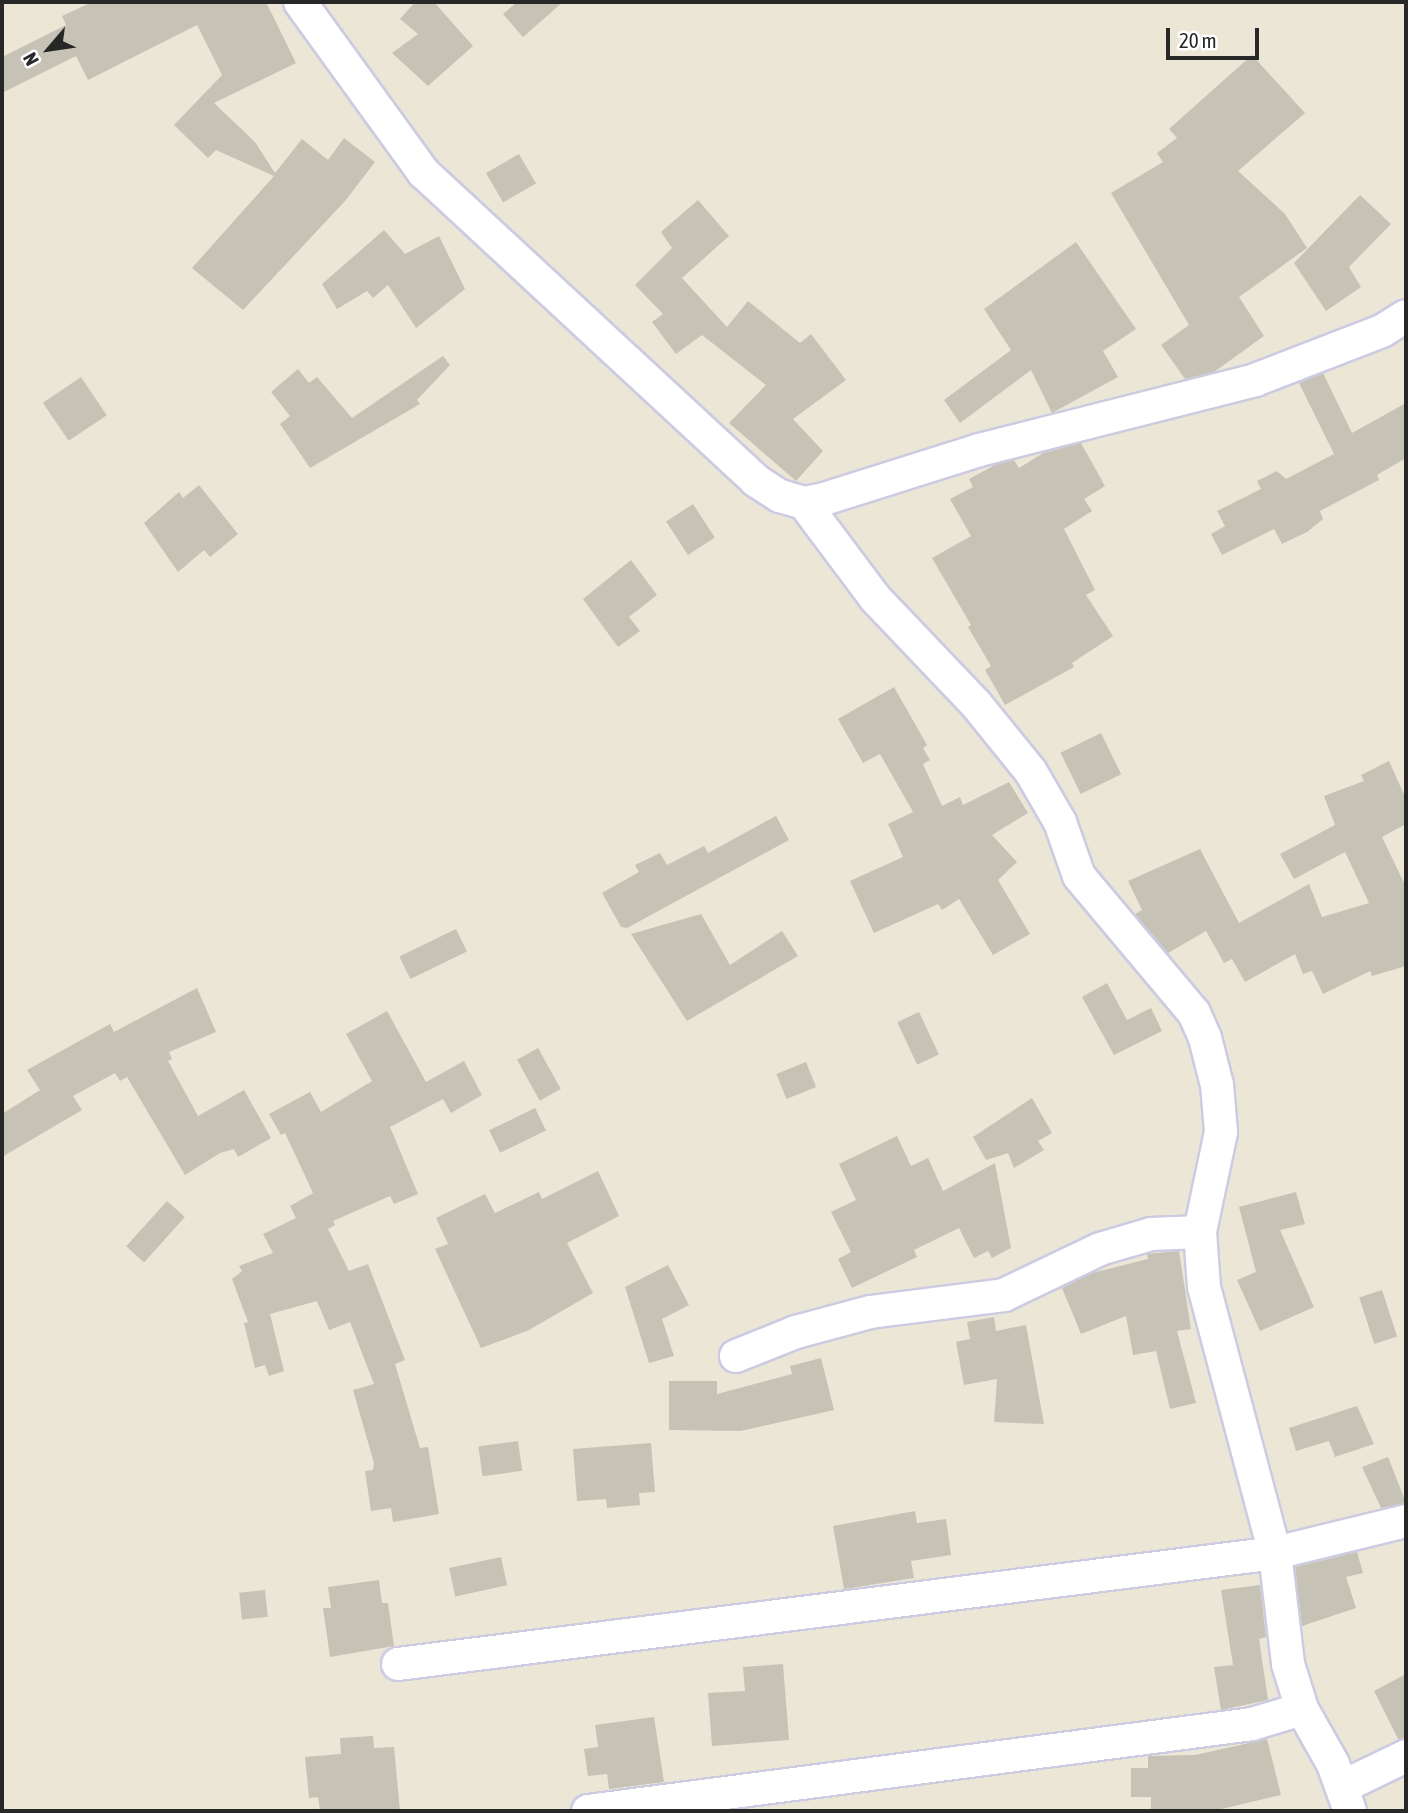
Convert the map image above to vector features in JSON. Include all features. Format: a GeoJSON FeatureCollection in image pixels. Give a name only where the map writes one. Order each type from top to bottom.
{"type":"FeatureCollection","features":[{"type":"Feature","properties":{"kind":"street"},"geometry":{"type":"LineString","coordinates":[[300,2],[424,173],[755,480],[780,496],[804,503],[979,450],[1255,380],[1382,331],[1406,316]]}},
{"type":"Feature","properties":{"kind":"street"},"geometry":{"type":"LineString","coordinates":[[804,503],[875,598],[976,704],[1031,772],[1059,822],[1079,876],[1194,1013],[1217,1085],[1221,1132],[1200,1233],[1204,1287],[1275,1553],[1288,1664],[1302,1709],[1346,1799],[1406,1756]]}},
{"type":"Feature","properties":{"kind":"street"},"geometry":{"type":"LineString","coordinates":[[736,1356],[796,1332],[870,1312],[1004,1294],[1100,1249],[1151,1234],[1200,1233]]}},
{"type":"Feature","properties":{"kind":"street"},"geometry":{"type":"LineString","coordinates":[[398,1664],[1275,1553],[1406,1521]]}},
{"type":"Feature","properties":{"kind":"street"},"geometry":{"type":"LineString","coordinates":[[588,1811],[1252,1724],[1302,1709]]}},
{"type":"Feature","properties":{"kind":"building"},"geometry":{"type":"Polygon","coordinates":[[[92,2],[266,2],[296,63],[214,103],[255,142],[275,173],[302,139],[328,160],[344,138],[375,162],[345,201],[243,310],[192,268],[274,176],[216,150],[208,158],[174,125],[222,75],[197,25],[88,80],[76,56],[2,93],[2,57],[66,25],[62,16],[92,2]]]}},
{"type":"Feature","properties":{"kind":"building"},"geometry":{"type":"Polygon","coordinates":[[[415,2],[434,2],[473,46],[428,86],[392,53],[418,34],[400,19],[415,2]]]}},
{"type":"Feature","properties":{"kind":"building"},"geometry":{"type":"Polygon","coordinates":[[[517,2],[563,2],[523,37],[503,14],[517,2]]]}},
{"type":"Feature","properties":{"kind":"building"},"geometry":{"type":"Polygon","coordinates":[[[1252,55],[1305,113],[1238,171],[1285,214],[1307,248],[1239,297],[1264,336],[1214,372],[1185,379],[1161,345],[1189,325],[1111,193],[1163,162],[1157,153],[1177,138],[1169,129],[1252,55]]]}},
{"type":"Feature","properties":{"kind":"building"},"geometry":{"type":"Polygon","coordinates":[[[519,154],[536,183],[503,202],[486,173],[519,154]]]}},
{"type":"Feature","properties":{"kind":"building"},"geometry":{"type":"Polygon","coordinates":[[[1360,195],[1391,224],[1349,267],[1361,287],[1326,311],[1294,263],[1360,195]]]}},
{"type":"Feature","properties":{"kind":"building"},"geometry":{"type":"Polygon","coordinates":[[[698,200],[729,236],[682,278],[727,327],[748,301],[800,343],[811,334],[846,380],[793,419],[823,451],[796,481],[729,423],[766,385],[702,335],[676,354],[652,322],[663,314],[635,285],[672,248],[661,232],[698,200]]]}},
{"type":"Feature","properties":{"kind":"building"},"geometry":{"type":"Polygon","coordinates":[[[384,230],[405,254],[439,236],[465,289],[416,328],[388,285],[373,298],[367,291],[337,309],[322,284],[384,230]]]}},
{"type":"Feature","properties":{"kind":"building"},"geometry":{"type":"Polygon","coordinates":[[[1076,242],[1136,329],[1103,351],[1118,377],[1052,413],[1031,370],[960,423],[944,400],[1011,350],[984,309],[1076,242]]]}},
{"type":"Feature","properties":{"kind":"building"},"geometry":{"type":"Polygon","coordinates":[[[443,356],[450,365],[417,400],[420,404],[310,468],[280,424],[290,416],[271,392],[298,369],[309,383],[317,377],[352,418],[443,356]]]}},
{"type":"Feature","properties":{"kind":"building"},"geometry":{"type":"Polygon","coordinates":[[[1323,373],[1352,433],[1406,403],[1406,458],[1377,475],[1379,480],[1320,511],[1323,519],[1307,532],[1282,544],[1274,529],[1222,555],[1211,534],[1225,526],[1217,511],[1261,489],[1257,481],[1277,471],[1286,479],[1334,454],[1299,383],[1323,373]]]}},
{"type":"Feature","properties":{"kind":"building"},"geometry":{"type":"Polygon","coordinates":[[[81,377],[107,415],[69,441],[43,403],[81,377]]]}},
{"type":"Feature","properties":{"kind":"building"},"geometry":{"type":"Polygon","coordinates":[[[1081,443],[1105,486],[1084,499],[1092,511],[1064,529],[1095,590],[1086,595],[1113,636],[1072,663],[1074,667],[1005,705],[985,670],[991,666],[968,627],[971,625],[932,558],[971,536],[950,499],[973,487],[969,479],[995,465],[1014,460],[1019,468],[1043,453],[1081,443]]]}},
{"type":"Feature","properties":{"kind":"building"},"geometry":{"type":"Polygon","coordinates":[[[199,485],[238,534],[210,557],[204,550],[178,572],[144,523],[179,492],[183,498],[199,485]]]}},
{"type":"Feature","properties":{"kind":"building"},"geometry":{"type":"Polygon","coordinates":[[[693,504],[715,538],[688,555],[666,521],[693,504]]]}},
{"type":"Feature","properties":{"kind":"building"},"geometry":{"type":"Polygon","coordinates":[[[631,560],[657,595],[629,617],[640,631],[618,647],[583,599],[631,560]]]}},
{"type":"Feature","properties":{"kind":"building"},"geometry":{"type":"Polygon","coordinates":[[[894,687],[927,745],[923,748],[930,760],[923,764],[942,806],[960,797],[963,805],[1009,782],[1028,813],[992,835],[1017,862],[998,880],[1030,934],[993,955],[959,899],[942,910],[938,904],[874,933],[850,881],[903,857],[888,824],[913,812],[880,754],[863,763],[838,719],[894,687]]]}},
{"type":"Feature","properties":{"kind":"building"},"geometry":{"type":"Polygon","coordinates":[[[1101,733],[1121,774],[1081,794],[1061,753],[1101,733]]]}},
{"type":"Feature","properties":{"kind":"building"},"geometry":{"type":"Polygon","coordinates":[[[1389,761],[1406,799],[1406,824],[1382,837],[1406,887],[1406,966],[1372,976],[1370,971],[1323,994],[1312,971],[1303,974],[1295,954],[1245,982],[1232,959],[1224,963],[1206,931],[1168,953],[1135,914],[1142,910],[1128,881],[1200,849],[1239,923],[1309,884],[1322,917],[1369,903],[1345,852],[1294,879],[1280,854],[1335,825],[1324,796],[1364,781],[1361,775],[1389,761]]]}},
{"type":"Feature","properties":{"kind":"building"},"geometry":{"type":"Polygon","coordinates":[[[776,816],[789,840],[627,928],[621,927],[602,893],[639,872],[635,865],[660,853],[667,865],[704,846],[708,853],[776,816]]]}},
{"type":"Feature","properties":{"kind":"building"},"geometry":{"type":"Polygon","coordinates":[[[701,914],[730,965],[782,931],[798,956],[687,1021],[631,934],[701,914]]]}},
{"type":"Feature","properties":{"kind":"building"},"geometry":{"type":"Polygon","coordinates":[[[456,929],[467,951],[410,979],[399,957],[456,929]]]}},
{"type":"Feature","properties":{"kind":"building"},"geometry":{"type":"Polygon","coordinates":[[[1107,983],[1127,1020],[1151,1008],[1162,1031],[1114,1055],[1082,997],[1107,983]]]}},
{"type":"Feature","properties":{"kind":"building"},"geometry":{"type":"Polygon","coordinates":[[[197,988],[216,1032],[169,1052],[172,1059],[168,1061],[198,1116],[244,1090],[271,1138],[238,1157],[234,1149],[220,1153],[185,1175],[127,1077],[120,1081],[115,1073],[73,1096],[82,1110],[2,1157],[2,1114],[40,1090],[27,1070],[110,1024],[114,1032],[197,988]]]}},
{"type":"Feature","properties":{"kind":"building"},"geometry":{"type":"Polygon","coordinates":[[[387,1011],[426,1082],[464,1061],[482,1095],[451,1113],[443,1099],[390,1127],[418,1194],[394,1204],[390,1196],[333,1221],[335,1225],[328,1229],[349,1271],[368,1264],[405,1360],[395,1364],[420,1448],[428,1447],[439,1514],[393,1522],[391,1508],[371,1511],[365,1471],[373,1470],[374,1463],[353,1390],[374,1384],[350,1322],[329,1330],[317,1301],[270,1314],[284,1371],[269,1376],[265,1365],[255,1368],[244,1323],[248,1322],[232,1279],[242,1271],[239,1266],[273,1253],[263,1234],[296,1218],[290,1206],[313,1193],[285,1133],[281,1135],[269,1114],[310,1092],[321,1112],[372,1081],[346,1034],[387,1011]]]}},
{"type":"Feature","properties":{"kind":"building"},"geometry":{"type":"Polygon","coordinates":[[[919,1012],[939,1055],[917,1065],[897,1022],[919,1012]]]}},
{"type":"Feature","properties":{"kind":"building"},"geometry":{"type":"Polygon","coordinates":[[[538,1048],[561,1089],[540,1101],[517,1060],[538,1048]]]}},
{"type":"Feature","properties":{"kind":"building"},"geometry":{"type":"Polygon","coordinates":[[[806,1062],[816,1087],[786,1099],[776,1074],[806,1062]]]}},
{"type":"Feature","properties":{"kind":"building"},"geometry":{"type":"Polygon","coordinates":[[[1032,1098],[1052,1133],[1038,1141],[1044,1150],[1014,1168],[1008,1153],[986,1160],[973,1137],[1032,1098]]]}},
{"type":"Feature","properties":{"kind":"building"},"geometry":{"type":"Polygon","coordinates":[[[535,1108],[546,1130],[500,1153],[489,1130],[535,1108]]]}},
{"type":"Feature","properties":{"kind":"building"},"geometry":{"type":"Polygon","coordinates":[[[897,1136],[911,1166],[928,1158],[943,1191],[995,1163],[1011,1248],[992,1258],[988,1251],[974,1258],[959,1228],[914,1250],[917,1257],[852,1288],[838,1259],[851,1252],[831,1212],[856,1200],[839,1164],[897,1136]]]}},
{"type":"Feature","properties":{"kind":"building"},"geometry":{"type":"Polygon","coordinates":[[[598,1171],[619,1216],[567,1243],[593,1293],[529,1330],[481,1348],[435,1249],[448,1244],[436,1218],[485,1194],[495,1213],[539,1192],[542,1199],[598,1171]]]}},
{"type":"Feature","properties":{"kind":"building"},"geometry":{"type":"Polygon","coordinates":[[[1296,1192],[1305,1224],[1280,1230],[1314,1307],[1260,1331],[1237,1280],[1256,1272],[1239,1207],[1296,1192]]]}},
{"type":"Feature","properties":{"kind":"building"},"geometry":{"type":"Polygon","coordinates":[[[167,1201],[185,1217],[144,1262],[126,1246],[167,1201]]]}},
{"type":"Feature","properties":{"kind":"building"},"geometry":{"type":"Polygon","coordinates":[[[1179,1251],[1191,1329],[1177,1331],[1196,1403],[1170,1409],[1156,1351],[1133,1355],[1126,1316],[1081,1334],[1062,1288],[1092,1273],[1148,1259],[1147,1254],[1179,1251]]]}},
{"type":"Feature","properties":{"kind":"building"},"geometry":{"type":"Polygon","coordinates":[[[668,1265],[689,1305],[662,1319],[674,1356],[649,1363],[625,1287],[668,1265]]]}},
{"type":"Feature","properties":{"kind":"building"},"geometry":{"type":"Polygon","coordinates":[[[1382,1290],[1397,1337],[1374,1344],[1359,1297],[1382,1290]]]}},
{"type":"Feature","properties":{"kind":"building"},"geometry":{"type":"Polygon","coordinates":[[[994,1317],[996,1331],[1026,1325],[1044,1424],[994,1422],[997,1379],[964,1385],[956,1342],[970,1339],[967,1322],[994,1317]]]}},
{"type":"Feature","properties":{"kind":"building"},"geometry":{"type":"Polygon","coordinates":[[[821,1358],[834,1410],[741,1431],[669,1430],[669,1381],[717,1381],[717,1394],[792,1374],[790,1366],[821,1358]]]}},
{"type":"Feature","properties":{"kind":"building"},"geometry":{"type":"Polygon","coordinates":[[[1357,1406],[1374,1444],[1335,1457],[1329,1441],[1296,1451],[1289,1428],[1357,1406]]]}},
{"type":"Feature","properties":{"kind":"building"},"geometry":{"type":"Polygon","coordinates":[[[518,1441],[522,1471],[483,1476],[478,1447],[518,1441]]]}},
{"type":"Feature","properties":{"kind":"building"},"geometry":{"type":"Polygon","coordinates":[[[651,1443],[655,1492],[639,1493],[640,1505],[607,1508],[606,1499],[577,1501],[573,1449],[651,1443]]]}},
{"type":"Feature","properties":{"kind":"building"},"geometry":{"type":"Polygon","coordinates":[[[1388,1457],[1406,1503],[1381,1508],[1362,1467],[1388,1457]]]}},
{"type":"Feature","properties":{"kind":"building"},"geometry":{"type":"Polygon","coordinates":[[[915,1511],[917,1523],[946,1519],[951,1555],[911,1561],[914,1578],[844,1589],[833,1526],[915,1511]]]}},
{"type":"Feature","properties":{"kind":"building"},"geometry":{"type":"Polygon","coordinates":[[[1357,1552],[1363,1573],[1346,1577],[1356,1608],[1302,1626],[1295,1567],[1357,1552]]]}},
{"type":"Feature","properties":{"kind":"building"},"geometry":{"type":"Polygon","coordinates":[[[501,1557],[507,1585],[455,1596],[449,1568],[501,1557]]]}},
{"type":"Feature","properties":{"kind":"building"},"geometry":{"type":"Polygon","coordinates":[[[379,1580],[382,1603],[388,1603],[394,1646],[330,1657],[323,1608],[331,1608],[328,1587],[379,1580]]]}},
{"type":"Feature","properties":{"kind":"building"},"geometry":{"type":"Polygon","coordinates":[[[1260,1585],[1266,1637],[1259,1639],[1268,1700],[1221,1710],[1214,1667],[1233,1665],[1221,1590],[1260,1585]]]}},
{"type":"Feature","properties":{"kind":"building"},"geometry":{"type":"Polygon","coordinates":[[[265,1590],[268,1617],[242,1620],[239,1593],[265,1590]]]}},
{"type":"Feature","properties":{"kind":"building"},"geometry":{"type":"Polygon","coordinates":[[[783,1664],[789,1740],[712,1746],[708,1693],[745,1691],[743,1667],[783,1664]]]}},
{"type":"Feature","properties":{"kind":"building"},"geometry":{"type":"Polygon","coordinates":[[[1406,1674],[1406,1738],[1398,1739],[1374,1691],[1406,1674]]]}},
{"type":"Feature","properties":{"kind":"building"},"geometry":{"type":"Polygon","coordinates":[[[654,1717],[664,1782],[609,1789],[607,1774],[588,1776],[584,1749],[598,1747],[595,1725],[654,1717]]]}},
{"type":"Feature","properties":{"kind":"building"},"geometry":{"type":"Polygon","coordinates":[[[373,1736],[374,1748],[394,1747],[400,1811],[320,1811],[318,1797],[309,1798],[305,1757],[341,1754],[340,1738],[373,1736]]]}},
{"type":"Feature","properties":{"kind":"building"},"geometry":{"type":"Polygon","coordinates":[[[1267,1739],[1281,1795],[1213,1811],[1151,1811],[1151,1797],[1131,1797],[1131,1768],[1148,1768],[1148,1756],[1195,1755],[1267,1739]]]}}]}
